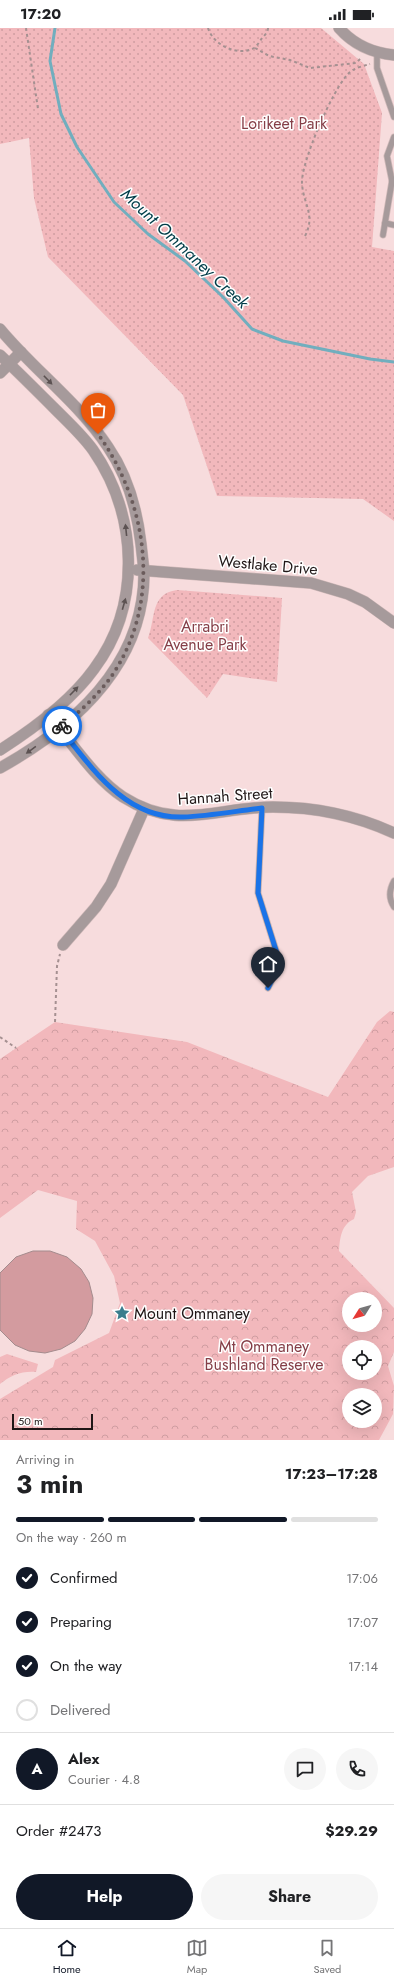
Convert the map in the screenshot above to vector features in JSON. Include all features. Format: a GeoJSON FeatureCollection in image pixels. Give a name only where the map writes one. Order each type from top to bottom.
{"type":"FeatureCollection","features":[{"type":"Feature","properties":{"kind":"street"},"geometry":{"type":"LineString","coordinates":[[339,28],[345,36],[377,58],[394,55]]}},
{"type":"Feature","properties":{"kind":"street"},"geometry":{"type":"LineString","coordinates":[[0,329],[98,434],[120,468],[128,485],[137,514],[144,571],[140,606],[131,640],[118,666],[94,697],[60,728],[22,756],[0,768]]}},
{"type":"Feature","properties":{"kind":"street"},"geometry":{"type":"LineString","coordinates":[[0,373],[21,352]]}},
{"type":"Feature","properties":{"kind":"street"},"geometry":{"type":"LineString","coordinates":[[0,355],[70,423],[93,450],[112,484],[124,519],[130,569],[125,602],[113,638],[94,669],[48,715],[22,736],[0,750]]}},
{"type":"Feature","properties":{"kind":"street","name":"Westlake Drive"},"geometry":{"type":"LineString","coordinates":[[130,569],[311,583],[335,589],[359,599],[394,623]]}},
{"type":"Feature","properties":{"kind":"street","name":"Hannah Street"},"geometry":{"type":"LineString","coordinates":[[48,715],[105,784],[144,809],[163,815],[182,817],[274,807],[333,813],[369,823],[394,833]]}},
{"type":"Feature","properties":{"kind":"street"},"geometry":{"type":"LineString","coordinates":[[63,945],[96,907],[112,884],[144,809]]}},
{"type":"Feature","properties":{"kind":"lane"},"geometry":{"type":"LineString","coordinates":[[377,58],[377,68],[394,117]]}},
{"type":"Feature","properties":{"kind":"lane"},"geometry":{"type":"LineString","coordinates":[[383,235],[393,182],[387,156],[394,137]]}},
{"type":"Feature","properties":{"kind":"lane"},"geometry":{"type":"LineString","coordinates":[[385,223],[394,225]]}},
{"type":"Feature","properties":{"kind":"lane"},"geometry":{"type":"LineString","coordinates":[[262,808],[258,893],[279,960],[278,968],[268,988]]}},
{"type":"Feature","properties":{"kind":"lane"},"geometry":{"type":"LineString","coordinates":[[394,881],[389,889],[390,898],[394,907]]}},
{"type":"Feature","properties":{"kind":"path"},"geometry":{"type":"LineString","coordinates":[[26,28],[38,108]]}},
{"type":"Feature","properties":{"kind":"path"},"geometry":{"type":"LineString","coordinates":[[208,28],[210,34],[225,47],[232,50],[243,51],[255,48],[268,31],[268,28]]}},
{"type":"Feature","properties":{"kind":"path"},"geometry":{"type":"LineString","coordinates":[[255,48],[269,56],[290,60],[310,68],[356,64],[361,58]]}},
{"type":"Feature","properties":{"kind":"path"},"geometry":{"type":"LineString","coordinates":[[305,236],[311,220],[302,183],[306,160],[313,138],[329,105],[348,73],[377,58]]}},
{"type":"Feature","properties":{"kind":"path"},"geometry":{"type":"LineString","coordinates":[[55,1022],[58,966],[63,945]]}},
{"type":"Feature","properties":{"kind":"path"},"geometry":{"type":"LineString","coordinates":[[0,1037],[16,1048]]}},
{"type":"Feature","properties":{"kind":"green space","name":"Lorikeet Park"},"geometry":{"type":"Polygon","coordinates":[[[0,28],[321,28],[364,64],[382,113],[372,247],[394,251],[394,521],[363,499],[217,496],[183,395],[48,257],[34,198],[29,138],[0,144],[0,28]]]}},
{"type":"Feature","properties":{"kind":"green space","name":"Arrabri Avenue Park"},"geometry":{"type":"Polygon","coordinates":[[[177,590],[282,598],[277,682],[223,674],[207,698],[148,638],[158,601],[168,592],[177,590]]]}},
{"type":"Feature","properties":{"kind":"green space","name":"Mt Ommaney Bushland Reserve"},"geometry":{"type":"Polygon","coordinates":[[[390,1011],[394,1012],[394,1167],[368,1176],[352,1192],[356,1212],[354,1219],[346,1225],[342,1232],[339,1251],[379,1292],[342,1292],[342,1332],[382,1332],[382,1296],[394,1308],[394,1352],[388,1366],[394,1386],[393,1414],[379,1440],[0,1440],[0,1399],[53,1367],[55,1360],[109,1333],[120,1303],[114,1276],[95,1241],[76,1229],[77,1201],[38,1190],[0,1218],[0,1059],[55,1022],[187,1042],[328,1097],[377,1022],[390,1011]]]}},
{"type":"Feature","properties":{"kind":"green space"},"geometry":{"type":"Polygon","coordinates":[[[7,1354],[38,1364],[36,1372],[17,1374],[0,1384],[0,1357],[7,1354]]]}},
{"type":"Feature","properties":{"kind":"building"},"geometry":{"type":"Polygon","coordinates":[[[33,1251],[50,1251],[67,1257],[81,1269],[89,1282],[93,1298],[92,1314],[85,1329],[75,1341],[61,1349],[45,1353],[29,1351],[15,1345],[0,1330],[0,1273],[16,1257],[33,1251]]]}},
{"type":"Feature","properties":{"kind":"waterway","name":"Mount Ommaney Creek"},"geometry":{"type":"LineString","coordinates":[[55,28],[50,61],[61,114],[77,147],[114,202],[148,234],[185,261],[223,297],[252,329],[283,341],[370,359],[394,362]]}},
{"type":"Feature","properties":{"kind":"way so far"},"geometry":{"type":"LineString","coordinates":[[62,726],[73,718],[108,682],[131,640],[140,606],[144,571],[137,514],[128,485],[120,468],[109,448],[98,434]]}},
{"type":"Feature","properties":{"kind":"place","name":"Mount Ommaney"},"geometry":{"type":"Point","coordinates":[122,1313]}},
{"type":"Feature","properties":{"kind":"route"},"geometry":{"type":"LineString","coordinates":[[62,726],[60,728],[105,784],[144,809],[163,815],[182,817],[262,808],[258,893],[279,960],[278,968],[268,988]]}}]}
